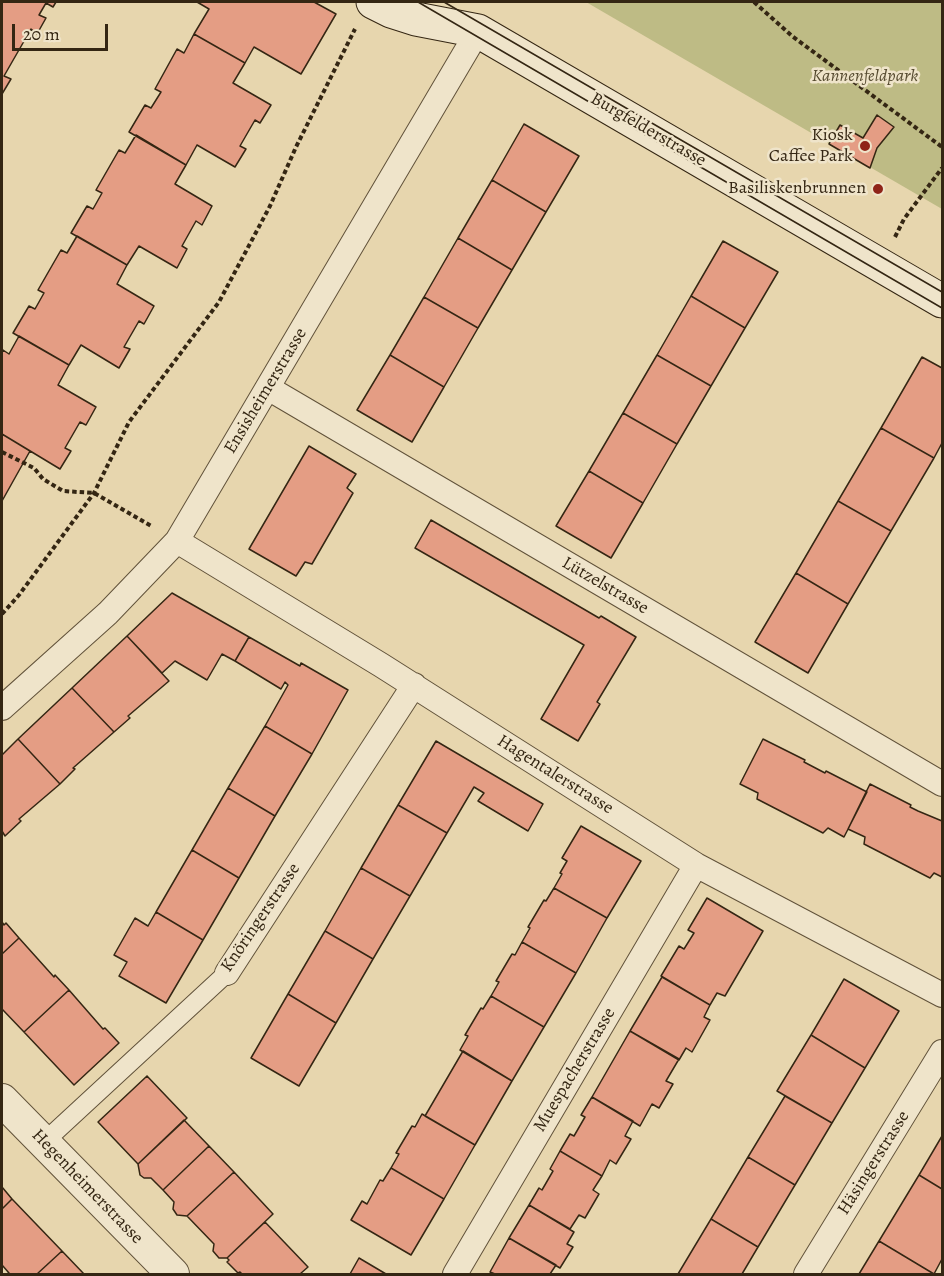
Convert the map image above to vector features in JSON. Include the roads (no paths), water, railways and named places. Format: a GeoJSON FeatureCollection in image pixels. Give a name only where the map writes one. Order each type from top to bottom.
{"type":"FeatureCollection","features":[{"type":"Feature","properties":{"kind":"main road","name":"Burgfelderstrasse"},"geometry":{"type":"LineString","coordinates":[[452,2],[478,31],[942,301]]}},
{"type":"Feature","properties":{"kind":"main road","name":"Burgfelderstrasse"},"geometry":{"type":"LineString","coordinates":[[366,12],[391,11],[416,19],[478,31]]}},
{"type":"Feature","properties":{"kind":"street","name":"Ensisheimerstrasse"},"geometry":{"type":"LineString","coordinates":[[2,708],[108,613],[177,541],[478,31]]}},
{"type":"Feature","properties":{"kind":"street","name":"Lützelstrasse"},"geometry":{"type":"LineString","coordinates":[[268,388],[942,784]]}},
{"type":"Feature","properties":{"kind":"street","name":"Hagentalerstrasse"},"geometry":{"type":"LineString","coordinates":[[177,541],[414,685],[696,865],[942,995]]}},
{"type":"Feature","properties":{"kind":"street","name":"Knöringerstrasse"},"geometry":{"type":"LineString","coordinates":[[44,1143],[227,973],[414,685]]}},
{"type":"Feature","properties":{"kind":"street","name":"Muespacherstrasse"},"geometry":{"type":"LineString","coordinates":[[454,1275],[696,865]]}},
{"type":"Feature","properties":{"kind":"street","name":"Häsingerstrasse"},"geometry":{"type":"LineString","coordinates":[[806,1275],[942,1052]]}},
{"type":"Feature","properties":{"kind":"street","name":"Hegenheimerstrasse"},"geometry":{"type":"LineString","coordinates":[[2,1100],[173,1275]]}},
{"type":"Feature","properties":{"kind":"tram line"},"geometry":{"type":"LineString","coordinates":[[418,2],[942,308]]}},
{"type":"Feature","properties":{"kind":"tram line"},"geometry":{"type":"LineString","coordinates":[[444,2],[942,292]]}},
{"type":"Feature","properties":{"kind":"place","name":"Kiosk Caffee Park"},"geometry":{"type":"Point","coordinates":[865,146]}},
{"type":"Feature","properties":{"kind":"place","name":"Basiliskenbrunnen"},"geometry":{"type":"Point","coordinates":[878,189]}},
{"type":"Feature","properties":{"kind":"park label","name":"Kannenfeldpark"},"geometry":{"type":"Point","coordinates":[865,77]}}]}
